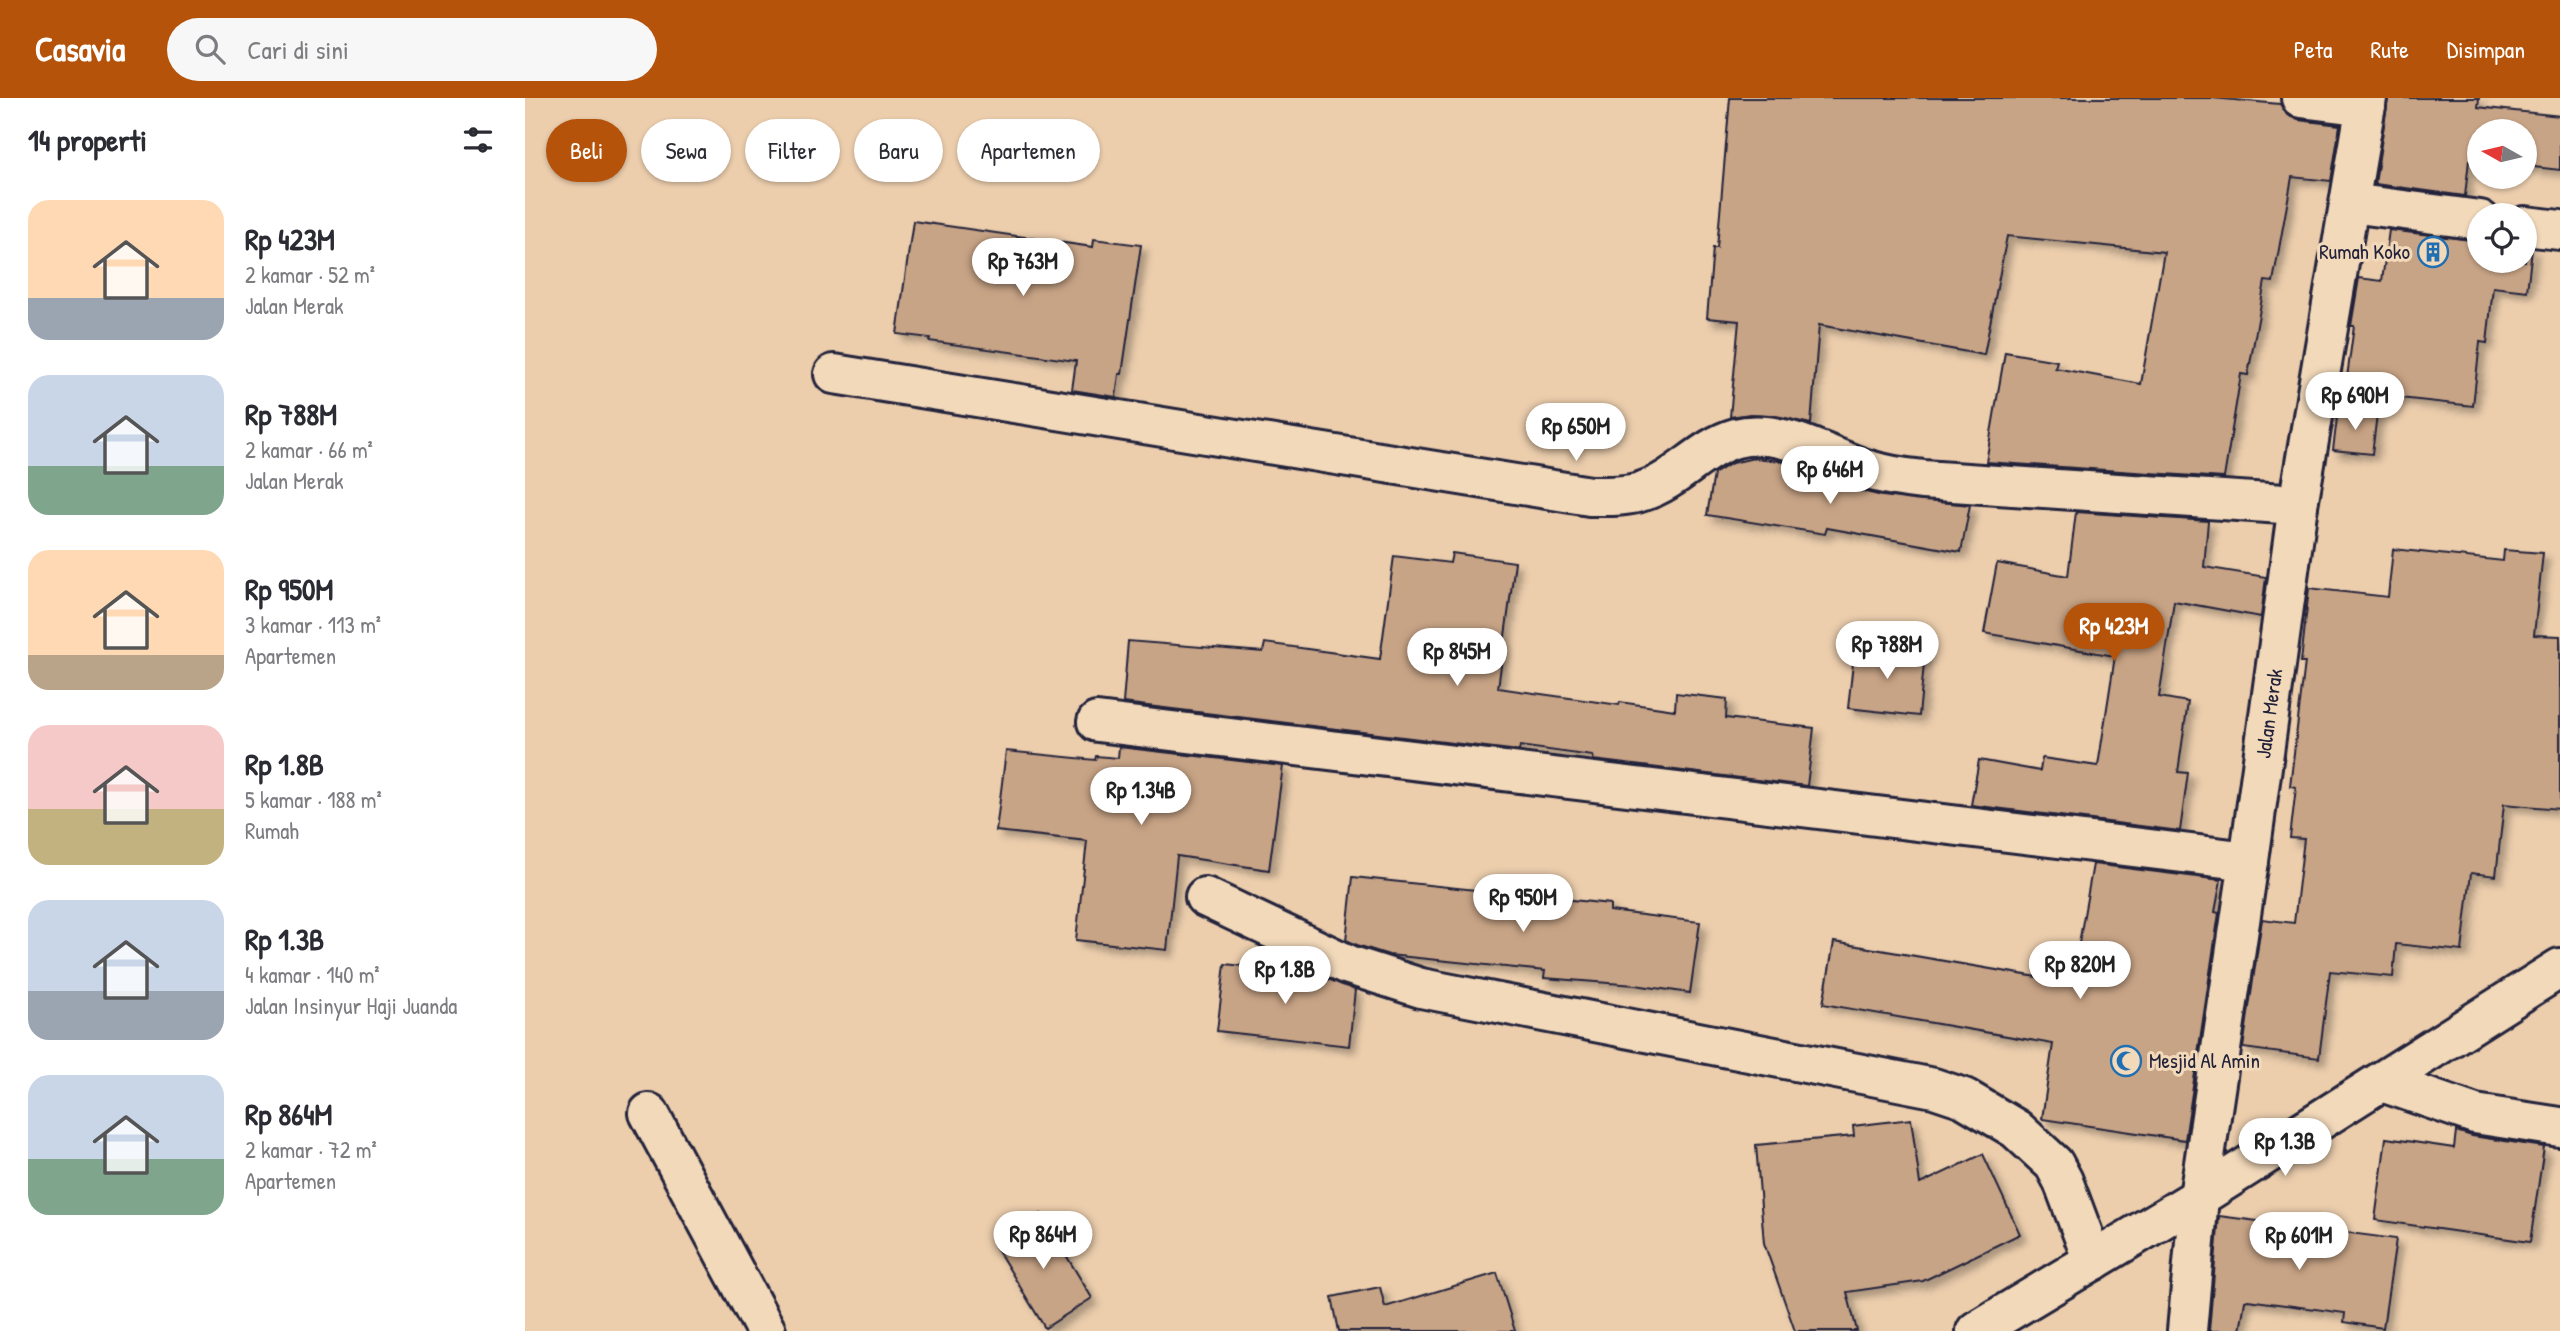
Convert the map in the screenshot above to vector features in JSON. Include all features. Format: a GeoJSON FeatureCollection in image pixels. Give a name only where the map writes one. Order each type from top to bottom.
{"type":"FeatureCollection","features":[{"type":"Feature","properties":{"kind":"street"},"geometry":{"type":"LineString","coordinates":[[2301,98],[2367,102]]}},
{"type":"Feature","properties":{"kind":"street","name":"Jalan Merak"},"geometry":{"type":"LineString","coordinates":[[2187,1331],[2199,1197],[2298,505],[2367,102]]}},
{"type":"Feature","properties":{"kind":"street"},"geometry":{"type":"LineString","coordinates":[[2350,203],[2467,218]]}},
{"type":"Feature","properties":{"kind":"street"},"geometry":{"type":"LineString","coordinates":[[2537,227],[2560,230]]}},
{"type":"Feature","properties":{"kind":"street"},"geometry":{"type":"LineString","coordinates":[[834,374],[1590,496],[1642,492],[1662,484],[1717,446],[1736,438],[1759,436],[1806,447],[1865,469],[1914,479],[2298,505]]}},
{"type":"Feature","properties":{"kind":"street"},"geometry":{"type":"LineString","coordinates":[[1097,722],[2249,861]]}},
{"type":"Feature","properties":{"kind":"street"},"geometry":{"type":"LineString","coordinates":[[1205,897],[1349,965],[1421,988],[1934,1088],[1965,1098],[2016,1129],[2054,1164],[2093,1261]]}},
{"type":"Feature","properties":{"kind":"street"},"geometry":{"type":"LineString","coordinates":[[1976,1331],[2199,1197],[2560,968]]}},
{"type":"Feature","properties":{"kind":"street"},"geometry":{"type":"LineString","coordinates":[[2382,1082],[2475,1114],[2560,1127]]}},
{"type":"Feature","properties":{"kind":"street"},"geometry":{"type":"LineString","coordinates":[[649,1114],[766,1331]]}},
{"type":"Feature","properties":{"kind":"building"},"geometry":{"type":"Polygon","coordinates":[[[1730,98],[2212,98],[2280,104],[2287,115],[2298,120],[2340,125],[2331,181],[2292,177],[2273,282],[2265,281],[2248,375],[2241,374],[2224,478],[1986,462],[2005,352],[2057,361],[2055,368],[2141,384],[2164,252],[2007,236],[1984,355],[1819,325],[1811,424],[1770,415],[1730,417],[1739,321],[1707,318],[1713,248],[1717,248],[1730,98]]]}},
{"type":"Feature","properties":{"kind":"building"},"geometry":{"type":"Polygon","coordinates":[[[2388,98],[2479,98],[2478,107],[2560,116],[2560,170],[2537,167],[2537,119],[2467,119],[2465,196],[2375,184],[2388,98]]]}},
{"type":"Feature","properties":{"kind":"building"},"geometry":{"type":"Polygon","coordinates":[[[913,221],[1093,247],[1094,239],[1141,245],[1122,374],[1119,374],[1116,397],[1072,390],[1076,361],[929,341],[930,338],[897,334],[913,221]]]}},
{"type":"Feature","properties":{"kind":"building"},"geometry":{"type":"Polygon","coordinates":[[[2389,230],[2467,239],[2467,273],[2529,273],[2527,291],[2493,287],[2487,343],[2480,342],[2473,406],[2345,392],[2359,278],[2382,281],[2389,230]]]}},
{"type":"Feature","properties":{"kind":"building"},"geometry":{"type":"Polygon","coordinates":[[[2338,410],[2377,414],[2372,454],[2333,450],[2338,410]]]}},
{"type":"Feature","properties":{"kind":"building"},"geometry":{"type":"Polygon","coordinates":[[[1754,458],[1780,461],[1858,490],[1882,496],[1970,505],[1961,552],[1827,528],[1825,534],[1707,515],[1714,474],[1732,463],[1754,458]]]}},
{"type":"Feature","properties":{"kind":"building"},"geometry":{"type":"Polygon","coordinates":[[[2076,512],[2208,521],[2204,567],[2266,577],[2261,617],[2174,601],[2159,697],[2188,702],[2178,772],[2188,773],[2180,831],[1971,805],[1979,760],[2040,771],[2042,758],[2098,766],[2115,656],[1984,633],[1997,563],[2068,576],[2076,512]]]}},
{"type":"Feature","properties":{"kind":"building"},"geometry":{"type":"Polygon","coordinates":[[[2393,549],[2503,561],[2504,550],[2543,553],[2534,635],[2560,636],[2560,809],[2504,804],[2496,876],[2471,873],[2462,951],[2396,944],[2393,977],[2330,971],[2319,1058],[2243,1048],[2262,919],[2294,923],[2304,839],[2290,838],[2296,787],[2290,786],[2305,662],[2301,662],[2309,588],[2388,597],[2393,549]]]}},
{"type":"Feature","properties":{"kind":"building"},"geometry":{"type":"Polygon","coordinates":[[[1452,553],[1515,562],[1498,688],[1675,710],[1676,693],[1727,699],[1726,718],[1814,728],[1807,786],[1593,760],[1593,756],[1520,746],[1519,751],[1123,703],[1128,641],[1263,652],[1265,643],[1380,659],[1394,556],[1450,563],[1452,553]]]}},
{"type":"Feature","properties":{"kind":"building"},"geometry":{"type":"Polygon","coordinates":[[[1855,645],[1925,653],[1919,716],[1848,708],[1855,645]]]}},
{"type":"Feature","properties":{"kind":"building"},"geometry":{"type":"Polygon","coordinates":[[[1119,747],[1283,766],[1269,870],[1177,856],[1167,950],[1076,940],[1087,841],[996,831],[1006,751],[1095,760],[1096,756],[1118,758],[1119,747]]]}},
{"type":"Feature","properties":{"kind":"building"},"geometry":{"type":"Polygon","coordinates":[[[2093,864],[2221,880],[2215,912],[2219,913],[2185,1140],[2042,1119],[2053,1044],[1823,1004],[1834,942],[2072,983],[2093,864]]]}},
{"type":"Feature","properties":{"kind":"building"},"geometry":{"type":"Polygon","coordinates":[[[1353,877],[1610,904],[1610,911],[1700,922],[1690,993],[1635,985],[1544,978],[1545,971],[1389,955],[1357,945],[1346,940],[1353,877]]]}},
{"type":"Feature","properties":{"kind":"building"},"geometry":{"type":"Polygon","coordinates":[[[1225,964],[1316,974],[1355,990],[1349,1046],[1217,1031],[1225,964]]]}},
{"type":"Feature","properties":{"kind":"building"},"geometry":{"type":"Polygon","coordinates":[[[1911,1119],[1920,1184],[1983,1154],[2020,1234],[1923,1281],[1847,1292],[1857,1331],[1795,1331],[1764,1243],[1756,1145],[1854,1136],[1853,1126],[1911,1119]]]}},
{"type":"Feature","properties":{"kind":"building"},"geometry":{"type":"Polygon","coordinates":[[[2456,1131],[2544,1147],[2530,1242],[2375,1220],[2386,1138],[2454,1148],[2456,1131]]]}},
{"type":"Feature","properties":{"kind":"building"},"geometry":{"type":"Polygon","coordinates":[[[1041,1214],[1092,1298],[1045,1328],[994,1244],[1041,1214]]]}},
{"type":"Feature","properties":{"kind":"building"},"geometry":{"type":"Polygon","coordinates":[[[2219,1216],[2396,1239],[2383,1328],[2344,1322],[2345,1313],[2248,1300],[2245,1301],[2240,1331],[2209,1331],[2219,1216]]]}},
{"type":"Feature","properties":{"kind":"building"},"geometry":{"type":"Polygon","coordinates":[[[1497,1273],[1515,1331],[1339,1331],[1332,1297],[1380,1287],[1385,1307],[1497,1273]]]}},
{"type":"Feature","properties":{"kind":"place","name":"Rumah Koko"},"geometry":{"type":"Point","coordinates":[2433,252]}},
{"type":"Feature","properties":{"kind":"place","name":"Mesjid Al Amin"},"geometry":{"type":"Point","coordinates":[2126,1061]}}]}
